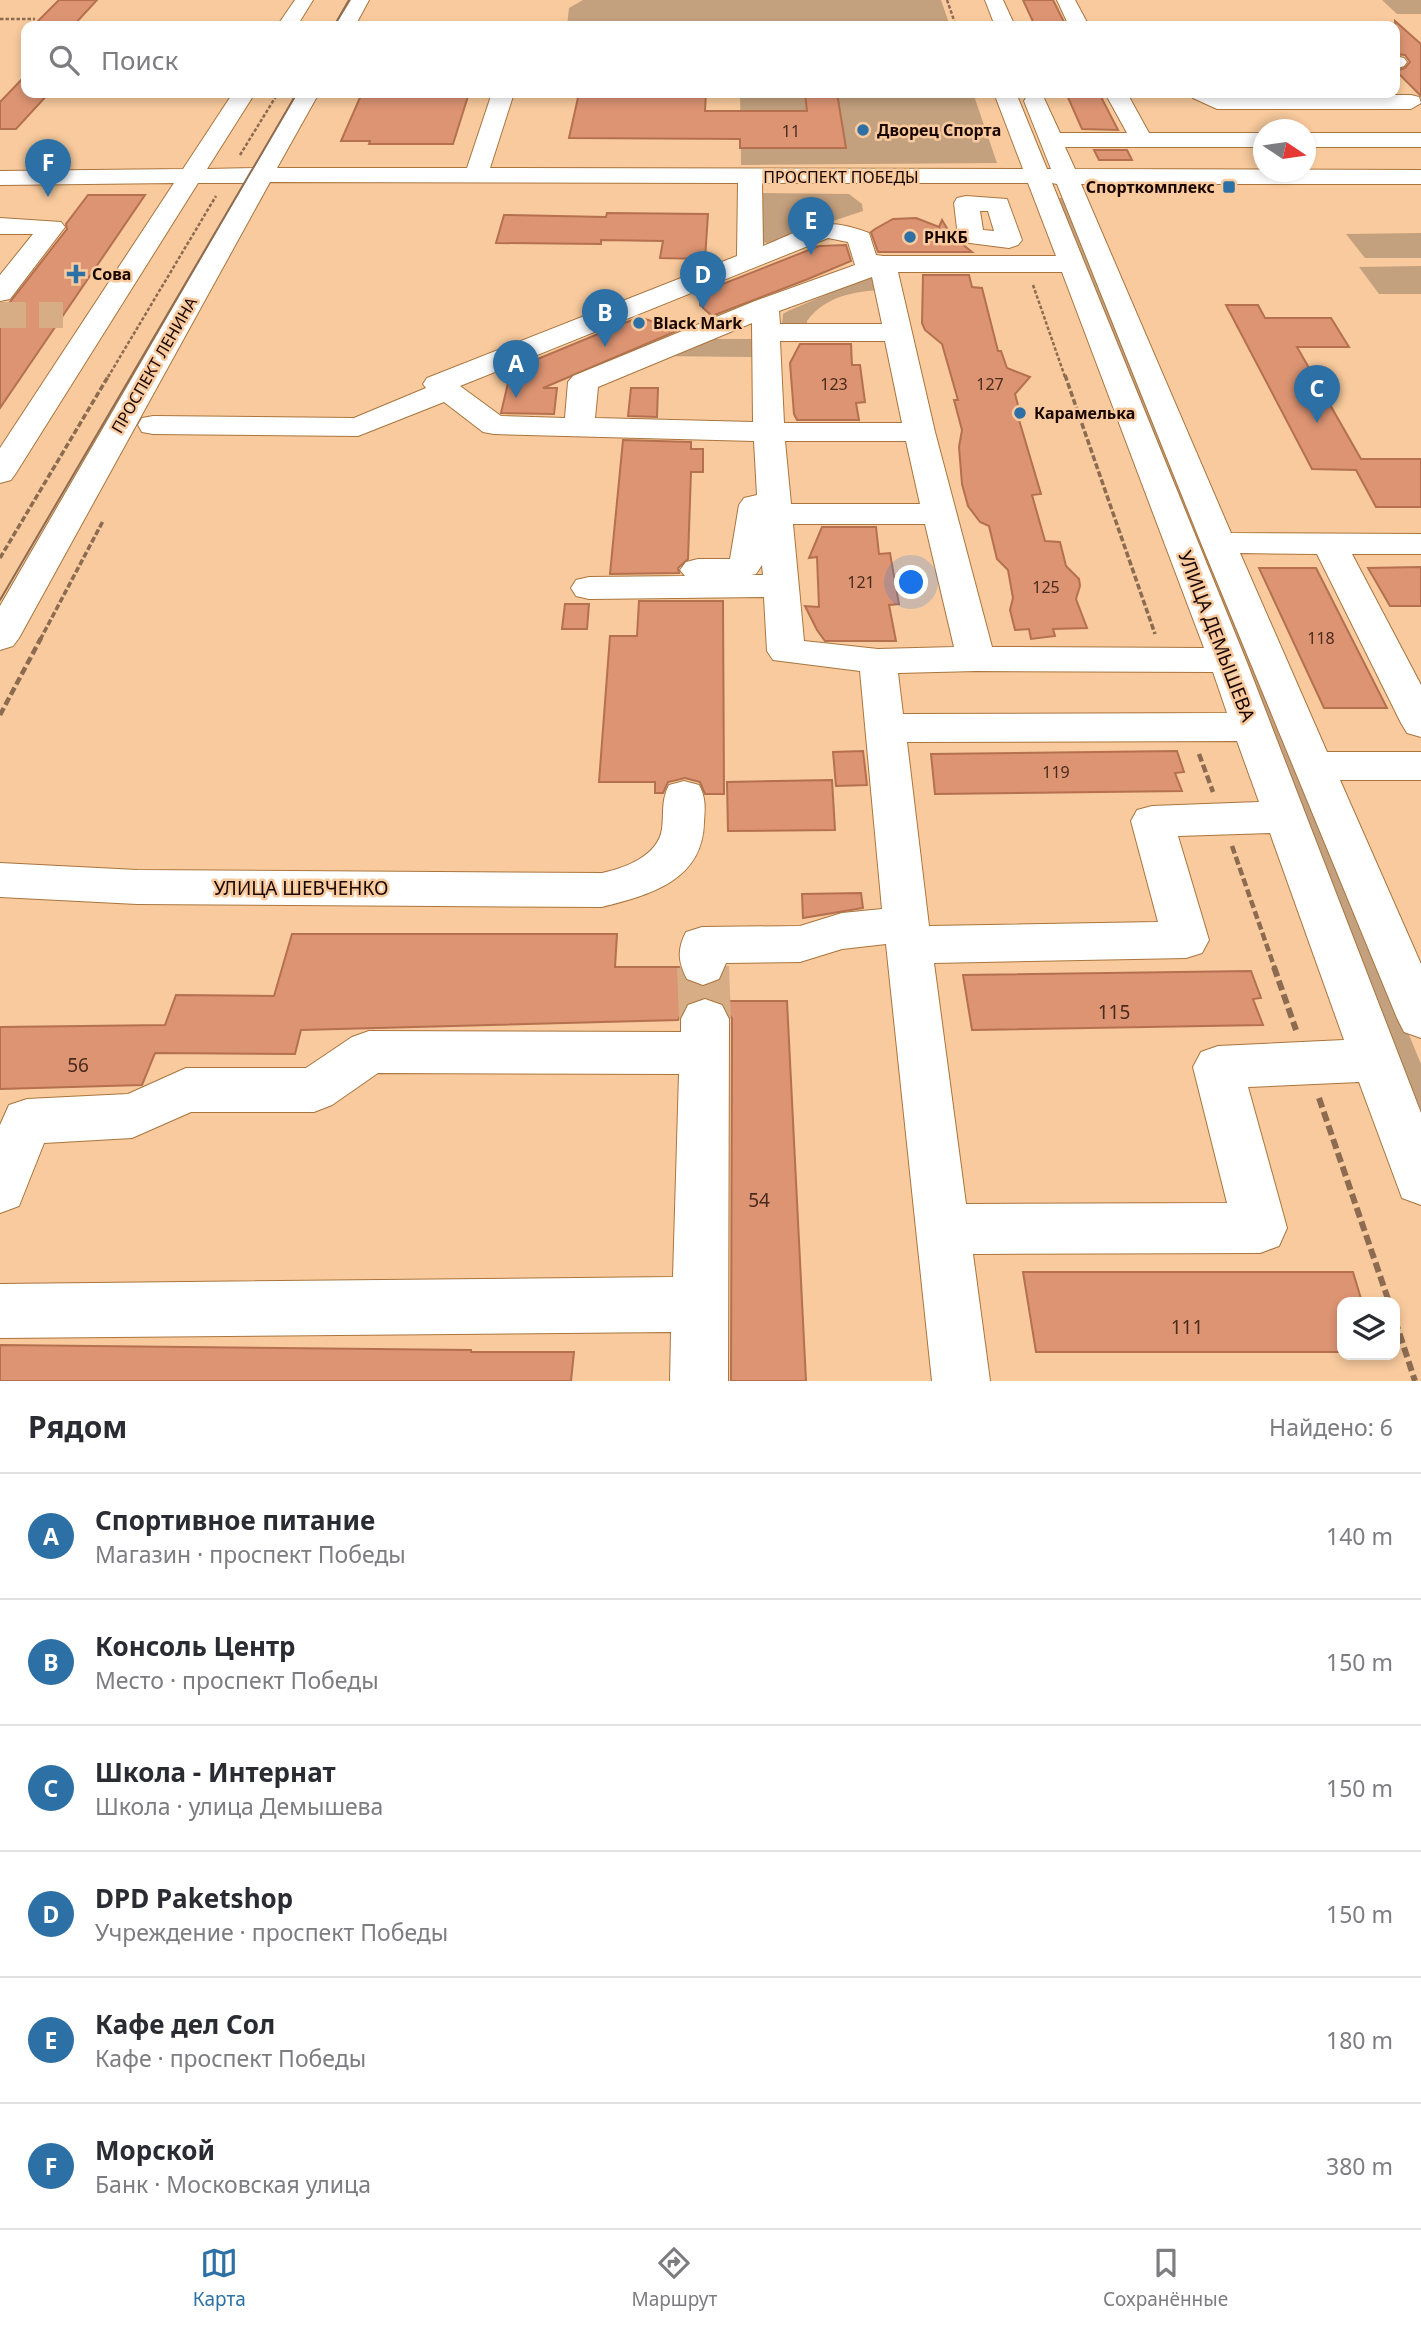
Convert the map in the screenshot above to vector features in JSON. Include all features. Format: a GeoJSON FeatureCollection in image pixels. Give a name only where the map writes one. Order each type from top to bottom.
{"type":"FeatureCollection","features":[{"type":"Feature","properties":{"kind":"street"},"geometry":{"type":"LineString","coordinates":[[291,21],[304,0]]}},
{"type":"Feature","properties":{"kind":"street"},"geometry":{"type":"LineString","coordinates":[[348,21],[360,0]]}},
{"type":"Feature","properties":{"kind":"street"},"geometry":{"type":"LineString","coordinates":[[994,0],[1003,21]]}},
{"type":"Feature","properties":{"kind":"street"},"geometry":{"type":"LineString","coordinates":[[1066,0],[1076,21]]}},
{"type":"Feature","properties":{"kind":"street"},"geometry":{"type":"LineString","coordinates":[[1400,90],[1416,108]]}},
{"type":"Feature","properties":{"kind":"street"},"geometry":{"type":"LineString","coordinates":[[0,473],[89,315],[191,175],[241,98]]}},
{"type":"Feature","properties":{"kind":"street","name":"ПРОСПЕКТ ЛЕНИНА"},"geometry":{"type":"LineString","coordinates":[[0,638],[305,98]]}},
{"type":"Feature","properties":{"kind":"street"},"geometry":{"type":"LineString","coordinates":[[476,176],[501,98]]}},
{"type":"Feature","properties":{"kind":"street","name":"УЛИЦА ДЕМЫШЕВА"},"geometry":{"type":"LineString","coordinates":[[1008,98],[1051,178],[1218,543],[1421,1018]]}},
{"type":"Feature","properties":{"kind":"street","name":"УЛИЦА ДЕМЫШЕВА"},"geometry":{"type":"LineString","coordinates":[[1034,98],[1051,140],[1051,178],[1070,264],[1227,660],[1421,1181]]}},
{"type":"Feature","properties":{"kind":"street"},"geometry":{"type":"LineString","coordinates":[[1119,98],[1141,139]]}},
{"type":"Feature","properties":{"kind":"street"},"geometry":{"type":"LineString","coordinates":[[1210,98],[1217,102],[1416,108]]}},
{"type":"Feature","properties":{"kind":"street"},"geometry":{"type":"LineString","coordinates":[[1051,140],[1253,140]]}},
{"type":"Feature","properties":{"kind":"street"},"geometry":{"type":"LineString","coordinates":[[1316,140],[1421,140]]}},
{"type":"Feature","properties":{"kind":"street"},"geometry":{"type":"LineString","coordinates":[[457,152],[484,152]]}},
{"type":"Feature","properties":{"kind":"street","name":"ПРОСПЕКТ ПОБЕДЫ"},"geometry":{"type":"LineString","coordinates":[[0,178],[191,175],[1051,178],[1253,173]]}},
{"type":"Feature","properties":{"kind":"street","name":"ПРОСПЕКТ ПОБЕДЫ"},"geometry":{"type":"LineString","coordinates":[[1316,174],[1421,177]]}},
{"type":"Feature","properties":{"kind":"street"},"geometry":{"type":"LineString","coordinates":[[750,176],[750,260]]}},
{"type":"Feature","properties":{"kind":"street"},"geometry":{"type":"LineString","coordinates":[[0,226],[52,227],[0,293]]}},
{"type":"Feature","properties":{"kind":"street"},"geometry":{"type":"LineString","coordinates":[[919,432],[770,438],[495,425],[438,384],[825,230],[839,230],[860,238],[864,260],[883,264],[1016,256],[1070,264]]}},
{"type":"Feature","properties":{"kind":"street"},"geometry":{"type":"LineString","coordinates":[[579,429],[583,382],[766,320],[883,264]]}},
{"type":"Feature","properties":{"kind":"street"},"geometry":{"type":"LineString","coordinates":[[883,264],[919,432],[976,659]]}},
{"type":"Feature","properties":{"kind":"street"},"geometry":{"type":"LineString","coordinates":[[766,320],[898,333]]}},
{"type":"Feature","properties":{"kind":"street"},"geometry":{"type":"LineString","coordinates":[[766,320],[770,438],[768,507],[781,586],[786,651],[878,661],[1227,660]]}},
{"type":"Feature","properties":{"kind":"street"},"geometry":{"type":"LineString","coordinates":[[153,425],[358,427],[447,390]]}},
{"type":"Feature","properties":{"kind":"street"},"geometry":{"type":"LineString","coordinates":[[694,570],[728,571],[744,566],[768,507],[748,464],[741,457],[709,448],[770,438]]}},
{"type":"Feature","properties":{"kind":"street"},"geometry":{"type":"LineString","coordinates":[[768,507],[940,514]]}},
{"type":"Feature","properties":{"kind":"street"},"geometry":{"type":"LineString","coordinates":[[1218,543],[1421,544]]}},
{"type":"Feature","properties":{"kind":"street"},"geometry":{"type":"LineString","coordinates":[[1329,543],[1421,723]]}},
{"type":"Feature","properties":{"kind":"street"},"geometry":{"type":"LineString","coordinates":[[589,588],[781,586]]}},
{"type":"Feature","properties":{"kind":"street"},"geometry":{"type":"LineString","coordinates":[[878,661],[907,935],[961,1381]]}},
{"type":"Feature","properties":{"kind":"street"},"geometry":{"type":"LineString","coordinates":[[885,728],[1252,727]]}},
{"type":"Feature","properties":{"kind":"street"},"geometry":{"type":"LineString","coordinates":[[1313,766],[1421,766]]}},
{"type":"Feature","properties":{"kind":"street","name":"УЛИЦА ШЕВЧЕНКО"},"geometry":{"type":"LineString","coordinates":[[0,880],[137,887],[601,890],[639,881],[677,853],[683,830],[676,798]]}},
{"type":"Feature","properties":{"kind":"street"},"geometry":{"type":"LineString","coordinates":[[703,966],[702,945],[800,944],[842,931],[907,935],[1186,940],[1152,821],[1286,817]]}},
{"type":"Feature","properties":{"kind":"street"},"geometry":{"type":"LineString","coordinates":[[0,1189],[26,1121],[132,1116],[186,1090],[314,1090],[369,1052],[705,1036],[699,1381]]}},
{"type":"Feature","properties":{"kind":"street"},"geometry":{"type":"LineString","coordinates":[[943,1229],[1260,1228],[1218,1067],[1376,1060]]}},
{"type":"Feature","properties":{"kind":"street"},"geometry":{"type":"LineString","coordinates":[[0,1311],[699,1304]]}},
{"type":"Feature","properties":{"kind":"path"},"geometry":{"type":"LineString","coordinates":[[947,0],[954,21]]}},
{"type":"Feature","properties":{"kind":"path"},"geometry":{"type":"LineString","coordinates":[[0,19],[35,19]]}},
{"type":"Feature","properties":{"kind":"path"},"geometry":{"type":"LineString","coordinates":[[0,558],[275,98]]}},
{"type":"Feature","properties":{"kind":"path"},"geometry":{"type":"LineString","coordinates":[[1016,256],[1164,659]]}},
{"type":"Feature","properties":{"kind":"path"},"geometry":{"type":"LineString","coordinates":[[1189,727],[1387,1297]]}},
{"type":"Feature","properties":{"kind":"path"},"geometry":{"type":"LineString","coordinates":[[1400,1335],[1415,1381]]}},
{"type":"Feature","properties":{"kind":"shaded area"},"geometry":{"type":"Polygon","coordinates":[[[583,0],[941,0],[948,21],[568,21],[569,8],[583,0]]]}},
{"type":"Feature","properties":{"kind":"shaded area"},"geometry":{"type":"Polygon","coordinates":[[[1382,0],[1421,0],[1421,14],[1397,14],[1382,0]]]}},
{"type":"Feature","properties":{"kind":"shaded area","name":"Дворец Спорта"},"geometry":{"type":"Polygon","coordinates":[[[740,98],[975,98],[997,163],[741,165],[740,98]]]}},
{"type":"Feature","properties":{"kind":"shaded area"},"geometry":{"type":"Polygon","coordinates":[[[760,193],[849,194],[862,204],[863,211],[767,243],[762,242],[760,193]]]}},
{"type":"Feature","properties":{"kind":"shaded area"},"geometry":{"type":"Polygon","coordinates":[[[1053,198],[1064,198],[1421,1064],[1421,1114],[1053,198]]]}},
{"type":"Feature","properties":{"kind":"shaded area"},"geometry":{"type":"Polygon","coordinates":[[[1421,233],[1421,258],[1365,258],[1346,234],[1421,233]]]}},
{"type":"Feature","properties":{"kind":"shaded area"},"geometry":{"type":"Polygon","coordinates":[[[1421,266],[1421,294],[1379,294],[1359,267],[1421,266]]]}},
{"type":"Feature","properties":{"kind":"shaded area"},"geometry":{"type":"Polygon","coordinates":[[[872,275],[884,290],[841,296],[832,300],[814,313],[807,321],[807,327],[789,327],[782,324],[783,314],[788,311],[872,275]]]}},
{"type":"Feature","properties":{"kind":"shaded area"},"geometry":{"type":"Polygon","coordinates":[[[696,339],[753,339],[752,357],[654,356],[696,339]]]}},
{"type":"Feature","properties":{"kind":"building"},"geometry":{"type":"Polygon","coordinates":[[[59,0],[97,0],[78,21],[38,21],[59,0]]]}},
{"type":"Feature","properties":{"kind":"building"},"geometry":{"type":"Polygon","coordinates":[[[1023,0],[1053,0],[1064,21],[1033,21],[1023,0]]]}},
{"type":"Feature","properties":{"kind":"building"},"geometry":{"type":"Polygon","coordinates":[[[1400,25],[1421,44],[1421,96],[1400,75],[1400,70],[1410,62],[1405,55],[1400,54],[1400,25]]]}},
{"type":"Feature","properties":{"kind":"building"},"geometry":{"type":"Polygon","coordinates":[[[21,80],[21,98],[44,98],[16,129],[0,129],[0,102],[21,80]]]}},
{"type":"Feature","properties":{"kind":"building"},"geometry":{"type":"Polygon","coordinates":[[[360,98],[467,98],[453,144],[369,144],[370,141],[341,141],[360,98]]]}},
{"type":"Feature","properties":{"kind":"building"},"geometry":{"type":"Polygon","coordinates":[[[578,98],[706,98],[705,111],[807,111],[806,98],[838,98],[846,148],[740,148],[740,139],[569,138],[578,98]]]}},
{"type":"Feature","properties":{"kind":"building"},"geometry":{"type":"Polygon","coordinates":[[[1068,98],[1102,98],[1118,130],[1082,129],[1068,98]]]}},
{"type":"Feature","properties":{"kind":"building"},"geometry":{"type":"Polygon","coordinates":[[[1094,150],[1127,150],[1132,160],[1099,160],[1094,150]]]}},
{"type":"Feature","properties":{"kind":"building"},"geometry":{"type":"Polygon","coordinates":[[[88,195],[145,195],[0,408],[0,315],[67,229],[66,224],[88,195]]]}},
{"type":"Feature","properties":{"kind":"building"},"geometry":{"type":"Polygon","coordinates":[[[607,213],[708,214],[705,259],[660,258],[663,241],[601,240],[601,244],[496,243],[504,215],[606,217],[607,213]]]}},
{"type":"Feature","properties":{"kind":"building","name":"РНКБ"},"geometry":{"type":"Polygon","coordinates":[[[916,218],[939,227],[942,220],[951,235],[972,252],[878,252],[871,232],[893,219],[916,218]]]}},
{"type":"Feature","properties":{"kind":"building"},"geometry":{"type":"Polygon","coordinates":[[[846,245],[851,261],[808,279],[712,316],[700,305],[700,293],[819,246],[846,245]]]}},
{"type":"Feature","properties":{"kind":"building"},"geometry":{"type":"Polygon","coordinates":[[[923,275],[969,275],[972,287],[982,288],[998,351],[1001,351],[1007,368],[1030,377],[1015,394],[1020,413],[1017,413],[1041,494],[1032,495],[1045,541],[1060,542],[1066,566],[1079,579],[1076,599],[1087,628],[1053,629],[1055,636],[1031,639],[1029,629],[1015,630],[1010,610],[1013,598],[1008,570],[997,559],[989,526],[980,522],[968,506],[962,484],[959,447],[962,430],[954,400],[958,400],[942,344],[925,330],[922,323],[923,275]]]}},
{"type":"Feature","properties":{"kind":"building"},"geometry":{"type":"Polygon","coordinates":[[[1226,305],[1258,305],[1265,318],[1331,318],[1349,347],[1297,347],[1361,459],[1421,459],[1421,507],[1376,507],[1356,470],[1312,469],[1226,305]]]}},
{"type":"Feature","properties":{"kind":"building"},"geometry":{"type":"Polygon","coordinates":[[[639,317],[679,330],[543,388],[557,388],[554,414],[501,413],[511,370],[639,317]]]}},
{"type":"Feature","properties":{"kind":"building"},"geometry":{"type":"Polygon","coordinates":[[[800,344],[851,344],[852,365],[860,365],[865,402],[856,403],[859,420],[797,420],[794,414],[790,363],[800,344]]]}},
{"type":"Feature","properties":{"kind":"building"},"geometry":{"type":"Polygon","coordinates":[[[631,388],[658,388],[657,417],[628,416],[631,388]]]}},
{"type":"Feature","properties":{"kind":"building"},"geometry":{"type":"Polygon","coordinates":[[[623,440],[691,442],[691,449],[703,449],[703,472],[691,472],[688,559],[678,568],[679,573],[610,574],[623,440]]]}},
{"type":"Feature","properties":{"kind":"building"},"geometry":{"type":"Polygon","coordinates":[[[822,527],[876,527],[879,554],[890,553],[899,604],[889,605],[896,641],[825,641],[817,630],[805,606],[819,607],[817,557],[809,558],[822,527]]]}},
{"type":"Feature","properties":{"kind":"building"},"geometry":{"type":"Polygon","coordinates":[[[1421,567],[1421,606],[1390,606],[1368,568],[1421,567]]]}},
{"type":"Feature","properties":{"kind":"building"},"geometry":{"type":"Polygon","coordinates":[[[1259,568],[1316,568],[1387,708],[1324,708],[1259,568]]]}},
{"type":"Feature","properties":{"kind":"building"},"geometry":{"type":"Polygon","coordinates":[[[639,601],[723,601],[724,794],[705,794],[700,782],[685,778],[668,782],[663,793],[655,793],[655,782],[599,782],[610,636],[637,636],[639,601]]]}},
{"type":"Feature","properties":{"kind":"building"},"geometry":{"type":"Polygon","coordinates":[[[565,604],[589,604],[587,629],[562,629],[565,604]]]}},
{"type":"Feature","properties":{"kind":"building"},"geometry":{"type":"Polygon","coordinates":[[[863,751],[867,785],[836,786],[833,752],[863,751]]]}},
{"type":"Feature","properties":{"kind":"building"},"geometry":{"type":"Polygon","coordinates":[[[1177,751],[1184,772],[1175,773],[1182,791],[935,794],[931,754],[1177,751]]]}},
{"type":"Feature","properties":{"kind":"building"},"geometry":{"type":"Polygon","coordinates":[[[832,780],[835,830],[728,831],[727,782],[832,780]]]}},
{"type":"Feature","properties":{"kind":"building"},"geometry":{"type":"Polygon","coordinates":[[[861,893],[863,908],[803,918],[802,894],[861,893]]]}},
{"type":"Feature","properties":{"kind":"building"},"geometry":{"type":"Polygon","coordinates":[[[292,934],[617,934],[615,967],[679,967],[686,981],[702,987],[719,982],[720,1001],[704,997],[687,1003],[678,1020],[301,1030],[295,1054],[155,1053],[142,1085],[0,1089],[0,1027],[165,1025],[176,995],[274,996],[292,934]]]}},
{"type":"Feature","properties":{"kind":"building"},"geometry":{"type":"Polygon","coordinates":[[[1251,971],[1261,998],[1253,999],[1263,1025],[972,1030],[963,975],[1251,971]]]}},
{"type":"Feature","properties":{"kind":"building"},"geometry":{"type":"Polygon","coordinates":[[[720,1001],[787,1001],[806,1381],[731,1381],[732,1019],[720,1001]]]}},
{"type":"Feature","properties":{"kind":"building"},"geometry":{"type":"Polygon","coordinates":[[[1023,1272],[1353,1272],[1360,1297],[1337,1297],[1337,1352],[1036,1352],[1023,1272]]]}},
{"type":"Feature","properties":{"kind":"building"},"geometry":{"type":"Polygon","coordinates":[[[0,1345],[574,1352],[571,1381],[0,1381],[0,1345]]]}},
{"type":"Feature","properties":{"kind":"tunnel"},"geometry":{"type":"LineString","coordinates":[[0,315],[63,315]]}},
{"type":"Feature","properties":{"kind":"tunnel"},"geometry":{"type":"LineString","coordinates":[[703,967],[705,1019]]}},
{"type":"Feature","properties":{"kind":"tram line"},"geometry":{"type":"LineString","coordinates":[[337,21],[349,0]]}},
{"type":"Feature","properties":{"kind":"tram line"},"geometry":{"type":"LineString","coordinates":[[0,600],[294,98]]}},
{"type":"Feature","properties":{"kind":"place","name":"Дворец Спорта"},"geometry":{"type":"Point","coordinates":[863,130]}},
{"type":"Feature","properties":{"kind":"place","name":"Спорткомплекс"},"geometry":{"type":"Point","coordinates":[1229,187]}},
{"type":"Feature","properties":{"kind":"place","name":"Морской"},"geometry":{"type":"Point","coordinates":[48,197]}},
{"type":"Feature","properties":{"kind":"place","name":"РНКБ"},"geometry":{"type":"Point","coordinates":[910,237]}},
{"type":"Feature","properties":{"kind":"place","name":"Кафе дел Сол"},"geometry":{"type":"Point","coordinates":[811,255]}},
{"type":"Feature","properties":{"kind":"place","name":"Сова"},"geometry":{"type":"Point","coordinates":[76,274]}},
{"type":"Feature","properties":{"kind":"place","name":"DPD Paketshop"},"geometry":{"type":"Point","coordinates":[703,309]}},
{"type":"Feature","properties":{"kind":"place","name":"Black Mark"},"geometry":{"type":"Point","coordinates":[639,323]}},
{"type":"Feature","properties":{"kind":"place","name":"Консоль Центр"},"geometry":{"type":"Point","coordinates":[605,347]}},
{"type":"Feature","properties":{"kind":"place","name":"Спортивное питание"},"geometry":{"type":"Point","coordinates":[516,398]}},
{"type":"Feature","properties":{"kind":"place","name":"Карамелька"},"geometry":{"type":"Point","coordinates":[1020,413]}},
{"type":"Feature","properties":{"kind":"place","name":"Школа - Интернат"},"geometry":{"type":"Point","coordinates":[1317,423]}}]}
